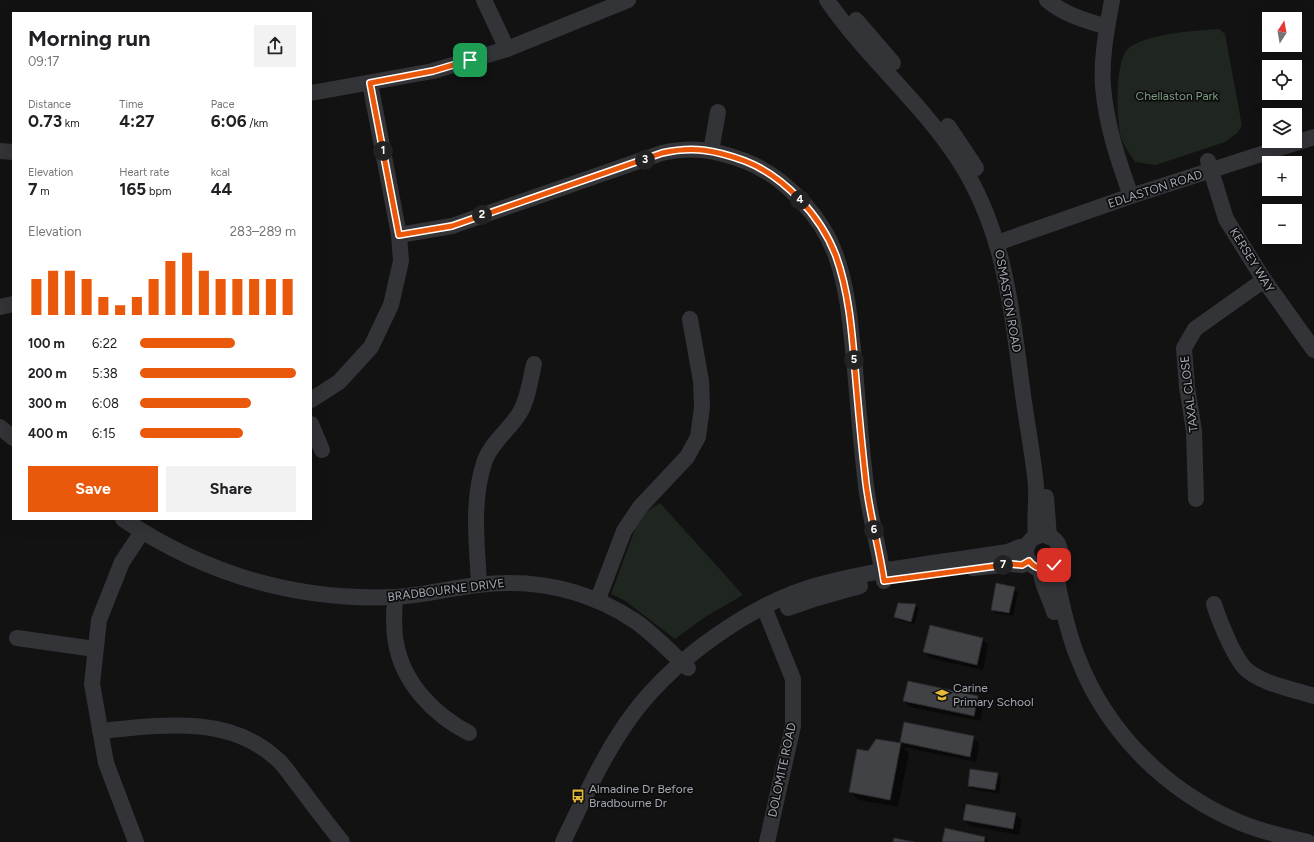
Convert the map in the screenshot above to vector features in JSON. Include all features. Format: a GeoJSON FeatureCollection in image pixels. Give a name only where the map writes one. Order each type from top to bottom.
{"type":"FeatureCollection","features":[{"type":"Feature","properties":{"kind":"street"},"geometry":{"type":"LineString","coordinates":[[484,0],[507,49]]}},
{"type":"Feature","properties":{"kind":"street"},"geometry":{"type":"LineString","coordinates":[[312,93],[433,71],[507,49],[628,0]]}},
{"type":"Feature","properties":{"kind":"street","name":"OSMASTON ROAD"},"geometry":{"type":"LineString","coordinates":[[827,0],[867,51],[941,133],[973,185],[1000,237]]}},
{"type":"Feature","properties":{"kind":"street","name":"OSMASTON ROAD"},"geometry":{"type":"LineString","coordinates":[[840,0],[952,131],[965,149],[986,189],[1000,237],[1018,285],[1043,466],[1039,553],[1040,577],[1050,596],[1059,637],[1068,662],[1090,708],[1119,747],[1154,782],[1178,801],[1205,818],[1232,831],[1262,842]]}},
{"type":"Feature","properties":{"kind":"street"},"geometry":{"type":"LineString","coordinates":[[1047,0],[1075,17],[1108,27]]}},
{"type":"Feature","properties":{"kind":"street"},"geometry":{"type":"LineString","coordinates":[[1112,0],[1103,66],[1105,106],[1110,134],[1130,191]]}},
{"type":"Feature","properties":{"kind":"street"},"geometry":{"type":"LineString","coordinates":[[312,399],[339,382],[371,347],[391,305],[401,261],[399,235],[370,83]]}},
{"type":"Feature","properties":{"kind":"street"},"geometry":{"type":"LineString","coordinates":[[711,151],[718,112]]}},
{"type":"Feature","properties":{"kind":"street"},"geometry":{"type":"LineString","coordinates":[[1302,130],[1314,126]]}},
{"type":"Feature","properties":{"kind":"street","name":"EDLASTON ROAD"},"geometry":{"type":"LineString","coordinates":[[1000,237],[1130,191],[1209,166],[1314,137]]}},
{"type":"Feature","properties":{"kind":"street","name":"EDLASTON ROAD"},"geometry":{"type":"LineString","coordinates":[[1209,166],[1262,144]]}},
{"type":"Feature","properties":{"kind":"street"},"geometry":{"type":"LineString","coordinates":[[399,235],[452,226],[662,153],[694,148],[711,151],[749,163],[773,174],[808,209],[836,255],[843,282],[852,336],[866,491],[883,576]]}},
{"type":"Feature","properties":{"kind":"street"},"geometry":{"type":"LineString","coordinates":[[0,151],[12,152]]}},
{"type":"Feature","properties":{"kind":"street","name":"KERSEY WAY"},"geometry":{"type":"LineString","coordinates":[[1209,166],[1226,219],[1264,280],[1314,350]]}},
{"type":"Feature","properties":{"kind":"street","name":"TAXAL CLOSE"},"geometry":{"type":"LineString","coordinates":[[1196,499],[1194,431],[1187,387],[1184,348],[1195,329],[1264,280]]}},
{"type":"Feature","properties":{"kind":"street"},"geometry":{"type":"LineString","coordinates":[[0,307],[12,304]]}},
{"type":"Feature","properties":{"kind":"street"},"geometry":{"type":"LineString","coordinates":[[598,599],[624,531],[640,507],[687,457],[698,437],[701,413],[701,381],[690,319]]}},
{"type":"Feature","properties":{"kind":"street"},"geometry":{"type":"LineString","coordinates":[[479,584],[476,528],[480,478],[492,446],[520,413],[526,398],[534,364]]}},
{"type":"Feature","properties":{"kind":"street"},"geometry":{"type":"LineString","coordinates":[[312,426],[322,450]]}},
{"type":"Feature","properties":{"kind":"street"},"geometry":{"type":"LineString","coordinates":[[0,427],[12,437]]}},
{"type":"Feature","properties":{"kind":"street","name":"BRADBOURNE DRIVE"},"geometry":{"type":"LineString","coordinates":[[124,520],[172,549],[208,565],[280,589],[340,596],[395,597],[479,584],[508,582],[549,586],[598,599],[636,622],[685,665]]}},
{"type":"Feature","properties":{"kind":"street"},"geometry":{"type":"LineString","coordinates":[[136,842],[106,763],[92,684],[99,620],[111,586],[122,562],[142,532]]}},
{"type":"Feature","properties":{"kind":"street"},"geometry":{"type":"LineString","coordinates":[[563,842],[611,747],[636,710],[661,681],[724,642],[767,612],[817,598],[883,576],[1008,552],[1020,547],[1039,553]]}},
{"type":"Feature","properties":{"kind":"street","name":"OSMASTON ROAD"},"geometry":{"type":"LineString","coordinates":[[1039,553],[1065,620],[1078,659],[1089,683],[1104,708],[1134,749],[1170,782],[1223,815],[1262,831],[1308,842]]}},
{"type":"Feature","properties":{"kind":"street"},"geometry":{"type":"LineString","coordinates":[[395,597],[394,622],[396,644],[402,665],[410,680],[436,712],[452,725],[469,733]]}},
{"type":"Feature","properties":{"kind":"street"},"geometry":{"type":"LineString","coordinates":[[1214,604],[1221,627],[1247,671],[1266,681],[1314,696]]}},
{"type":"Feature","properties":{"kind":"street","name":"DOLOMITE ROAD"},"geometry":{"type":"LineString","coordinates":[[767,612],[793,678],[793,726],[767,842]]}},
{"type":"Feature","properties":{"kind":"street"},"geometry":{"type":"LineString","coordinates":[[17,638],[95,649]]}},
{"type":"Feature","properties":{"kind":"street"},"geometry":{"type":"LineString","coordinates":[[574,842],[617,756],[641,720],[685,665]]}},
{"type":"Feature","properties":{"kind":"street"},"geometry":{"type":"LineString","coordinates":[[100,731],[154,726],[198,726],[227,730],[255,742],[278,760],[342,842]]}},
{"type":"Feature","properties":{"kind":"green space","name":"Chellaston Park"},"geometry":{"type":"Polygon","coordinates":[[[1219,29],[1225,34],[1242,126],[1237,133],[1225,142],[1156,165],[1135,162],[1122,140],[1119,124],[1119,74],[1125,53],[1130,47],[1149,39],[1199,30],[1219,29]]]}},
{"type":"Feature","properties":{"kind":"green space"},"geometry":{"type":"Polygon","coordinates":[[[660,503],[743,595],[705,617],[675,639],[624,600],[611,594],[640,516],[660,503]]]}},
{"type":"Feature","properties":{"kind":"building"},"geometry":{"type":"Polygon","coordinates":[[[996,583],[1015,587],[1009,613],[991,610],[996,583]]]}},
{"type":"Feature","properties":{"kind":"building"},"geometry":{"type":"Polygon","coordinates":[[[898,603],[916,604],[911,622],[894,617],[898,603]]]}},
{"type":"Feature","properties":{"kind":"building"},"geometry":{"type":"Polygon","coordinates":[[[930,625],[983,638],[977,665],[923,652],[930,625]]]}},
{"type":"Feature","properties":{"kind":"building"},"geometry":{"type":"Polygon","coordinates":[[[908,681],[978,696],[974,716],[903,701],[908,681]]]}},
{"type":"Feature","properties":{"kind":"building"},"geometry":{"type":"Polygon","coordinates":[[[904,722],[974,736],[970,757],[900,742],[904,722]]]}},
{"type":"Feature","properties":{"kind":"building"},"geometry":{"type":"Polygon","coordinates":[[[876,739],[901,743],[890,800],[849,792],[857,749],[868,751],[876,739]]]}},
{"type":"Feature","properties":{"kind":"building"},"geometry":{"type":"Polygon","coordinates":[[[970,769],[998,773],[995,790],[968,786],[970,769]]]}},
{"type":"Feature","properties":{"kind":"building"},"geometry":{"type":"Polygon","coordinates":[[[966,804],[1016,813],[1013,829],[963,820],[966,804]]]}},
{"type":"Feature","properties":{"kind":"building"},"geometry":{"type":"Polygon","coordinates":[[[945,828],[985,837],[984,842],[942,842],[945,828]]]}},
{"type":"Feature","properties":{"kind":"building"},"geometry":{"type":"Polygon","coordinates":[[[894,838],[914,842],[893,842],[894,838]]]}},
{"type":"Feature","properties":{"kind":"place","name":"Carine Primary School"},"geometry":{"type":"Point","coordinates":[942,695]}},
{"type":"Feature","properties":{"kind":"place","name":"Almadine Dr Before Bradbourne Dr"},"geometry":{"type":"Point","coordinates":[578,796]}},
{"type":"Feature","properties":{"kind":"route"},"geometry":{"type":"LineString","coordinates":[[470,60],[433,71],[370,83],[399,235],[452,226],[662,153],[679,149],[694,148],[730,156],[755,165],[773,174],[808,209],[836,255],[843,282],[852,336],[866,491],[884,581],[1011,564],[1022,565],[1029,561],[1031,564],[1041,569],[1054,565]]}}]}
